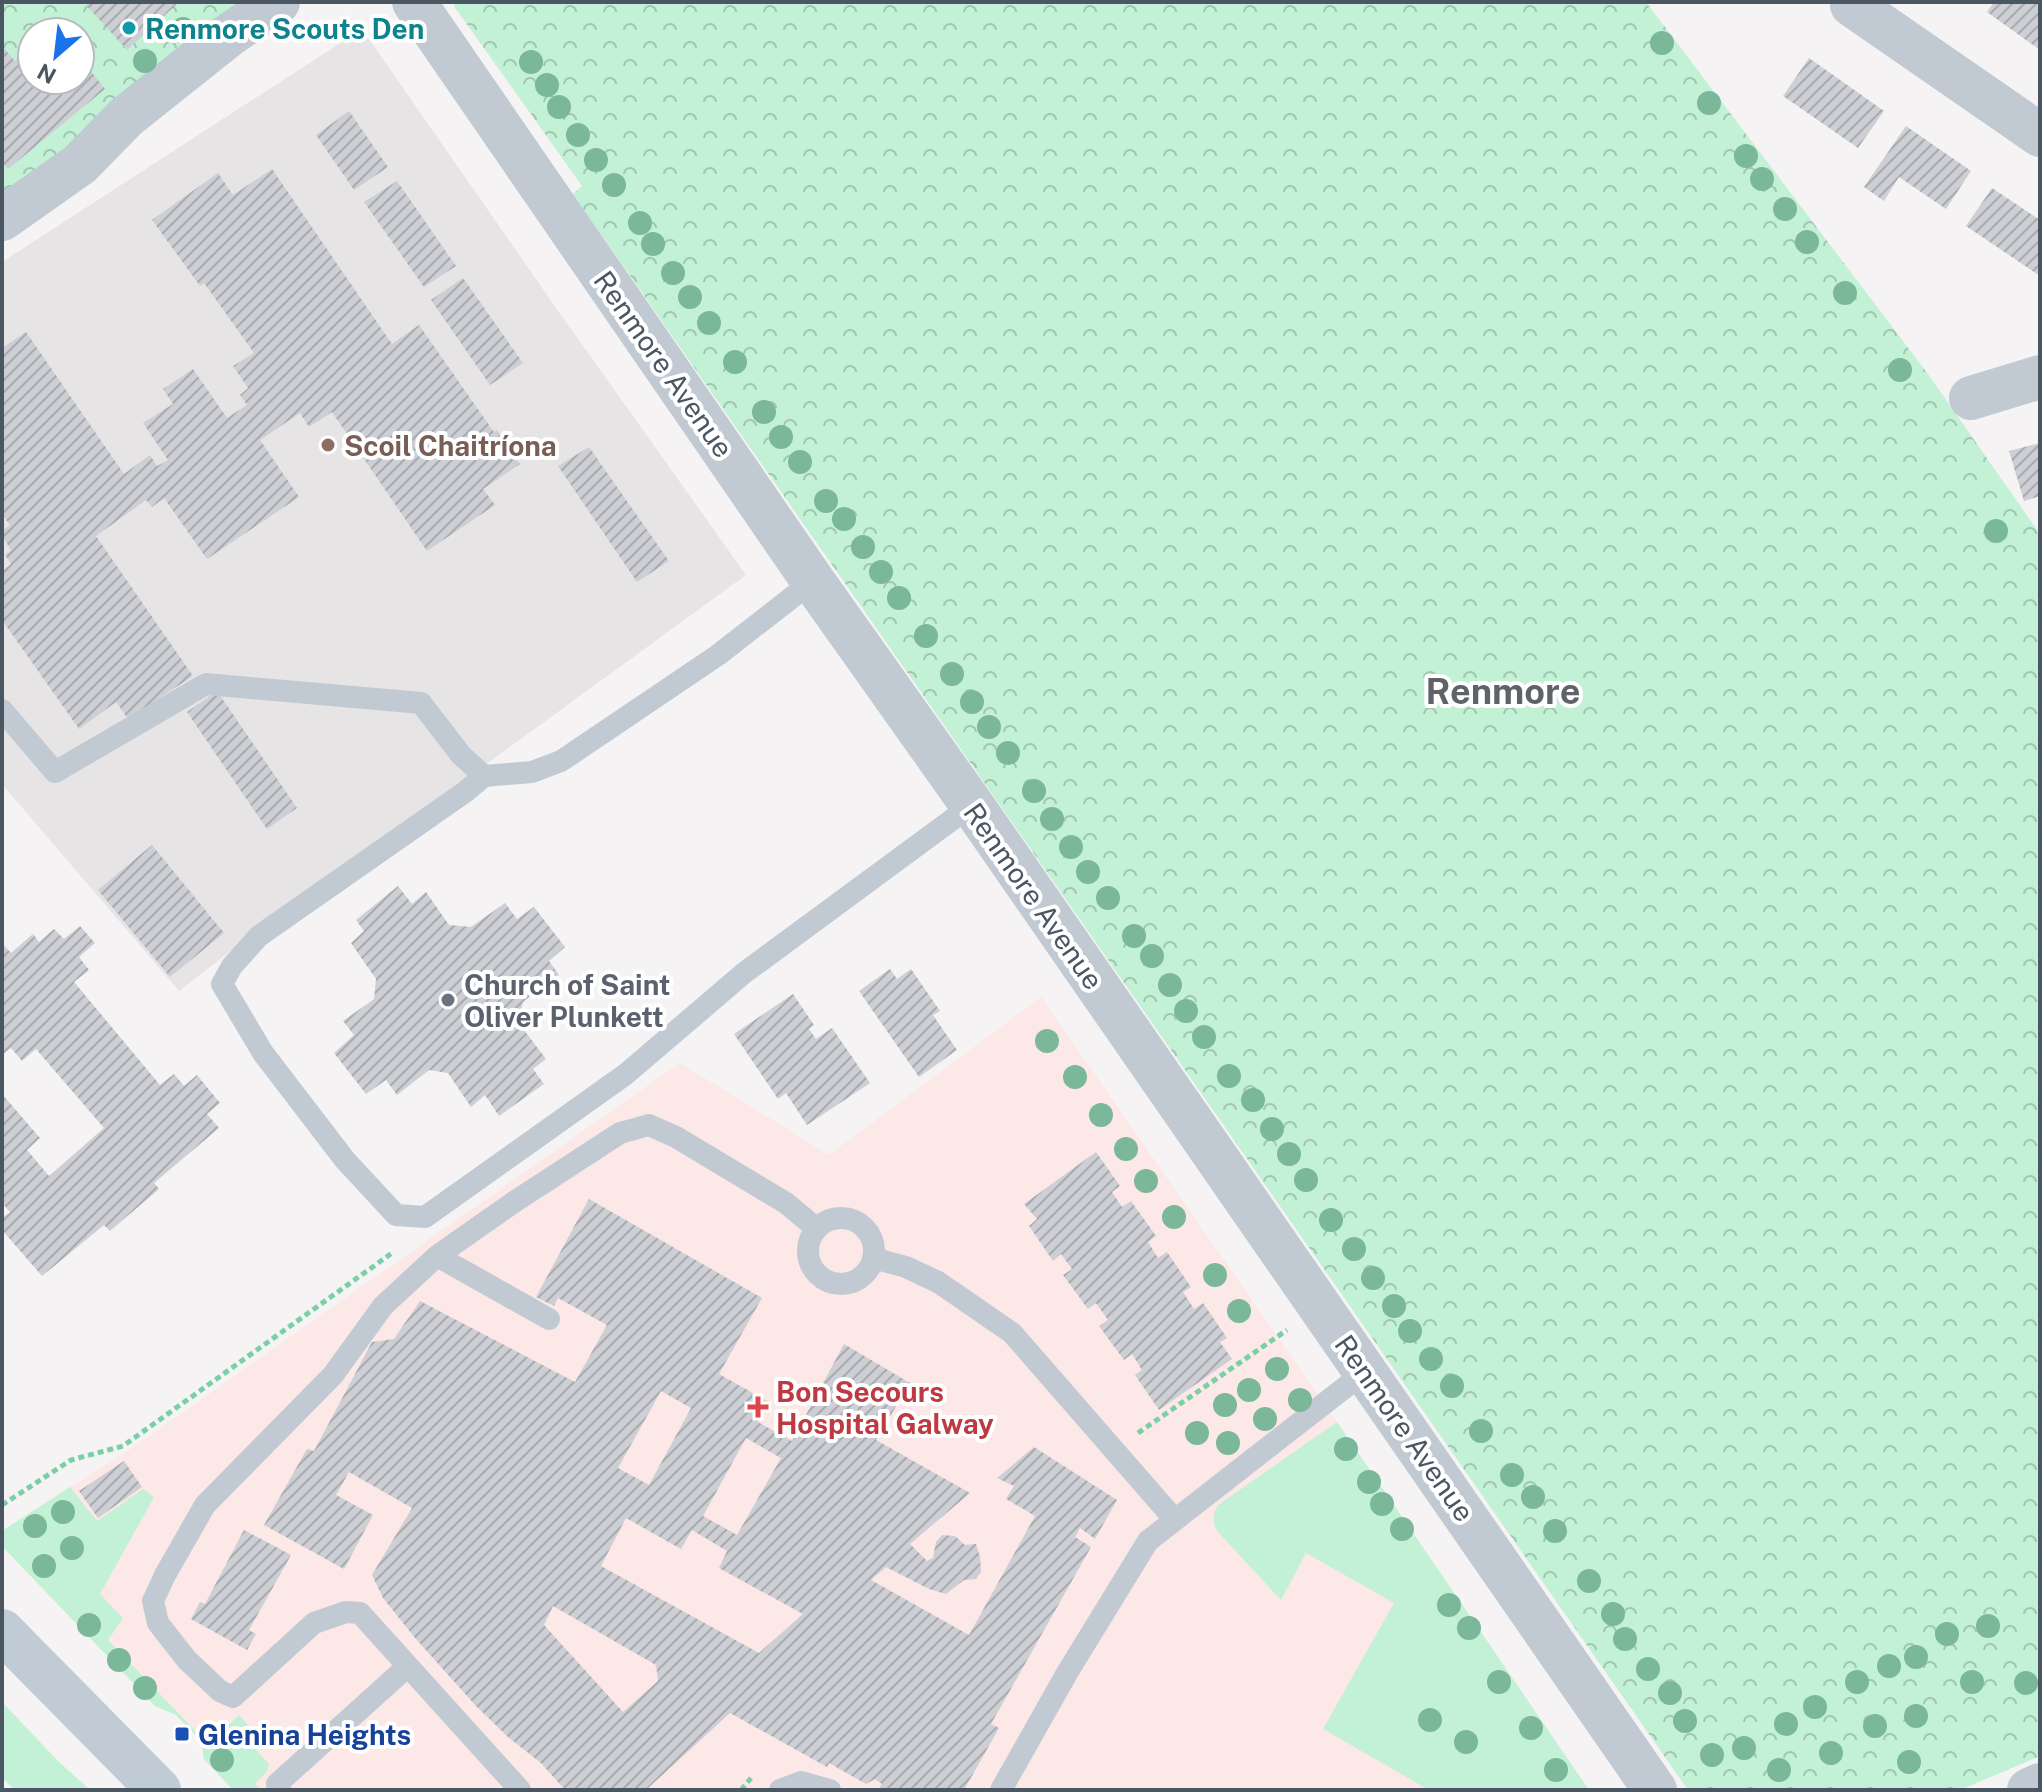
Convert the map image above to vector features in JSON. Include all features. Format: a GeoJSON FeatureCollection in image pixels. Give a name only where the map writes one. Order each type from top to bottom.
{"type":"FeatureCollection","features":[{"type":"Feature","properties":{"kind":"main road"},"geometry":{"type":"LineString","coordinates":[[2,1631],[159,1790]]}},
{"type":"Feature","properties":{"kind":"street"},"geometry":{"type":"LineString","coordinates":[[2,219],[80,164],[126,117],[229,35],[278,2]]}},
{"type":"Feature","properties":{"kind":"street","name":"Renmore Avenue"},"geometry":{"type":"LineString","coordinates":[[414,2],[1655,1790]]}},
{"type":"Feature","properties":{"kind":"street"},"geometry":{"type":"LineString","coordinates":[[1852,5],[2040,135]]}},
{"type":"Feature","properties":{"kind":"street"},"geometry":{"type":"LineString","coordinates":[[1971,398],[2040,377]]}},
{"type":"Feature","properties":{"kind":"street"},"geometry":{"type":"LineString","coordinates":[[2029,1790],[2040,1785]]}},
{"type":"Feature","properties":{"kind":"lane"},"geometry":{"type":"LineString","coordinates":[[813,581],[718,655],[561,761],[532,772],[484,776],[259,936],[232,966],[222,984],[263,1053],[345,1160],[396,1215],[425,1217],[626,1074],[744,973],[972,805]]}},
{"type":"Feature","properties":{"kind":"lane"},"geometry":{"type":"LineString","coordinates":[[2,710],[55,772],[206,684],[421,703],[461,755],[484,776]]}},
{"type":"Feature","properties":{"kind":"lane"},"geometry":{"type":"LineString","coordinates":[[520,1790],[360,1613],[346,1612],[314,1623],[233,1697],[220,1691],[187,1660],[158,1623],[153,1601],[165,1575],[205,1505],[333,1375],[383,1306],[437,1256],[620,1133],[649,1125],[676,1137],[786,1203],[816,1228]]}},
{"type":"Feature","properties":{"kind":"lane"},"geometry":{"type":"LineString","coordinates":[[852,1219],[871,1236],[873,1258],[866,1272],[855,1281],[837,1284],[821,1277],[811,1264],[808,1248],[816,1228],[825,1222],[852,1219]]}},
{"type":"Feature","properties":{"kind":"lane"},"geometry":{"type":"LineString","coordinates":[[437,1256],[549,1319]]}},
{"type":"Feature","properties":{"kind":"lane"},"geometry":{"type":"LineString","coordinates":[[873,1258],[906,1267],[938,1282],[1012,1333],[1175,1520]]}},
{"type":"Feature","properties":{"kind":"lane"},"geometry":{"type":"LineString","coordinates":[[1001,1790],[1123,1578],[1148,1541],[1366,1371]]}},
{"type":"Feature","properties":{"kind":"lane"},"geometry":{"type":"LineString","coordinates":[[279,1787],[408,1666]]}},
{"type":"Feature","properties":{"kind":"lane"},"geometry":{"type":"LineString","coordinates":[[780,1790],[801,1782],[830,1790]]}},
{"type":"Feature","properties":{"kind":"path"},"geometry":{"type":"LineString","coordinates":[[2,1505],[71,1460],[123,1446],[400,1247],[408,1216]]}},
{"type":"Feature","properties":{"kind":"path"},"geometry":{"type":"LineString","coordinates":[[1116,1452],[1149,1424],[1321,1307]]}},
{"type":"Feature","properties":{"kind":"shaded area","name":"Scoil Chaitríona"},"geometry":{"type":"Polygon","coordinates":[[[362,29],[746,575],[179,991],[2,784],[2,262],[362,29]]]}},
{"type":"Feature","properties":{"kind":"shaded area","name":"Bon Secours Hospital Galway"},"geometry":{"type":"Polygon","coordinates":[[[1041,997],[1589,1790],[233,1790],[204,1759],[201,1741],[176,1715],[155,1706],[2,1546],[2,1531],[135,1446],[680,1063],[829,1155],[1041,997]]]}},
{"type":"Feature","properties":{"kind":"green space"},"geometry":{"type":"Polygon","coordinates":[[[2,2],[247,2],[52,161],[2,194],[2,2]]]}},
{"type":"Feature","properties":{"kind":"green space"},"geometry":{"type":"Polygon","coordinates":[[[453,2],[1646,2],[1928,374],[2040,534],[2040,1756],[1960,1790],[1688,1790],[573,194],[582,186],[453,2]]]}},
{"type":"Feature","properties":{"kind":"green space"},"geometry":{"type":"Polygon","coordinates":[[[1337,1422],[1589,1790],[1429,1790],[1323,1729],[1394,1603],[1306,1553],[1281,1600],[1218,1532],[1214,1518],[1218,1505],[1337,1422]]]}},
{"type":"Feature","properties":{"kind":"green space"},"geometry":{"type":"Polygon","coordinates":[[[70,1487],[97,1521],[143,1489],[154,1497],[100,1594],[123,1618],[108,1640],[209,1745],[239,1715],[256,1734],[249,1742],[269,1764],[255,1784],[261,1790],[233,1790],[204,1759],[201,1741],[176,1715],[155,1706],[2,1546],[2,1531],[70,1487]]]}},
{"type":"Feature","properties":{"kind":"green space"},"geometry":{"type":"Polygon","coordinates":[[[2,1702],[90,1790],[15,1790],[2,1778],[2,1702]]]}},
{"type":"Feature","properties":{"kind":"building","name":"Renmore Scouts Den"},"geometry":{"type":"Polygon","coordinates":[[[90,2],[179,2],[127,50],[86,5],[90,2]]]}},
{"type":"Feature","properties":{"kind":"building"},"geometry":{"type":"Polygon","coordinates":[[[1994,2],[2040,2],[2040,50],[1987,12],[1994,2]]]}},
{"type":"Feature","properties":{"kind":"building"},"geometry":{"type":"Polygon","coordinates":[[[2,46],[16,60],[16,96],[96,96],[96,78],[105,89],[8,169],[2,162],[2,46]]]}},
{"type":"Feature","properties":{"kind":"building"},"geometry":{"type":"Polygon","coordinates":[[[1809,58],[1884,111],[1858,148],[1783,96],[1809,58]]]}},
{"type":"Feature","properties":{"kind":"building"},"geometry":{"type":"Polygon","coordinates":[[[349,111],[388,167],[354,190],[316,135],[349,111]]]}},
{"type":"Feature","properties":{"kind":"building"},"geometry":{"type":"Polygon","coordinates":[[[1906,126],[1971,171],[1946,209],[1899,177],[1884,201],[1864,187],[1906,126]]]}},
{"type":"Feature","properties":{"kind":"building"},"geometry":{"type":"Polygon","coordinates":[[[272,169],[392,344],[419,325],[520,464],[483,489],[495,505],[427,551],[332,412],[309,427],[300,413],[260,440],[299,497],[207,559],[164,498],[152,507],[146,500],[96,536],[193,676],[128,719],[116,702],[79,729],[2,620],[2,571],[11,564],[5,555],[11,550],[2,536],[2,531],[10,525],[2,514],[2,348],[26,332],[124,474],[150,455],[157,466],[168,460],[143,423],[173,404],[163,389],[193,369],[227,418],[247,405],[240,395],[248,388],[233,366],[254,353],[204,283],[200,286],[152,220],[218,173],[233,195],[272,169]]]}},
{"type":"Feature","properties":{"kind":"building"},"geometry":{"type":"Polygon","coordinates":[[[397,181],[456,266],[424,287],[364,202],[397,181]]]}},
{"type":"Feature","properties":{"kind":"building"},"geometry":{"type":"Polygon","coordinates":[[[1992,188],[2040,220],[2040,276],[1966,226],[1992,188]]]}},
{"type":"Feature","properties":{"kind":"building"},"geometry":{"type":"Polygon","coordinates":[[[463,278],[523,363],[490,385],[431,300],[463,278]]]}},
{"type":"Feature","properties":{"kind":"building"},"geometry":{"type":"Polygon","coordinates":[[[2040,443],[2040,496],[2024,501],[2009,451],[2040,443]]]}},
{"type":"Feature","properties":{"kind":"building"},"geometry":{"type":"Polygon","coordinates":[[[589,447],[669,561],[637,582],[558,466],[589,447]]]}},
{"type":"Feature","properties":{"kind":"building"},"geometry":{"type":"Polygon","coordinates":[[[217,691],[297,808],[267,829],[187,712],[217,691]]]}},
{"type":"Feature","properties":{"kind":"building"},"geometry":{"type":"Polygon","coordinates":[[[152,845],[224,933],[170,977],[98,890],[152,845]]]}},
{"type":"Feature","properties":{"kind":"building","name":"Church of Saint Oliver Plunkett"},"geometry":{"type":"Polygon","coordinates":[[[398,886],[412,904],[426,892],[449,925],[471,927],[505,903],[517,919],[534,907],[565,947],[549,961],[559,975],[523,1002],[518,1022],[546,1059],[533,1069],[544,1084],[499,1116],[485,1095],[471,1107],[448,1073],[429,1070],[397,1095],[386,1080],[366,1094],[334,1053],[354,1035],[343,1021],[374,999],[376,979],[351,943],[364,931],[356,920],[398,886]]]}},
{"type":"Feature","properties":{"kind":"building"},"geometry":{"type":"Polygon","coordinates":[[[80,926],[95,943],[79,957],[89,970],[74,982],[160,1085],[174,1074],[184,1086],[197,1075],[220,1103],[207,1114],[219,1128],[154,1183],[159,1189],[110,1231],[104,1225],[42,1276],[2,1230],[2,1218],[10,1212],[2,1203],[2,1094],[40,1138],[27,1150],[49,1176],[104,1128],[36,1049],[22,1061],[11,1048],[2,1055],[2,943],[11,953],[33,934],[39,942],[54,929],[64,939],[80,926]]]}},
{"type":"Feature","properties":{"kind":"building"},"geometry":{"type":"Polygon","coordinates":[[[890,969],[897,979],[911,969],[940,1011],[933,1015],[957,1050],[919,1077],[859,991],[890,969]]]}},
{"type":"Feature","properties":{"kind":"building"},"geometry":{"type":"Polygon","coordinates":[[[793,994],[814,1025],[809,1029],[816,1039],[832,1028],[870,1083],[807,1125],[786,1093],[778,1099],[734,1034],[793,994]]]}},
{"type":"Feature","properties":{"kind":"building"},"geometry":{"type":"Polygon","coordinates":[[[1096,1152],[1120,1186],[1112,1192],[1122,1207],[1131,1201],[1156,1236],[1148,1242],[1158,1258],[1167,1252],[1191,1287],[1183,1292],[1194,1309],[1203,1303],[1227,1338],[1220,1342],[1232,1359],[1159,1410],[1135,1375],[1142,1370],[1132,1354],[1124,1360],[1099,1326],[1108,1320],[1096,1303],[1088,1309],[1063,1275],[1072,1269],[1061,1254],[1053,1261],[1029,1226],[1037,1219],[1024,1204],[1096,1152]]]}},
{"type":"Feature","properties":{"kind":"building","name":"Bon Secours Hospital Galway"},"geometry":{"type":"Polygon","coordinates":[[[589,1199],[762,1298],[719,1374],[769,1402],[758,1422],[792,1441],[844,1344],[910,1383],[876,1440],[970,1493],[910,1544],[927,1561],[933,1558],[936,1542],[942,1535],[955,1536],[965,1545],[976,1544],[981,1572],[976,1579],[964,1580],[946,1594],[929,1589],[886,1567],[871,1580],[969,1635],[1035,1516],[1006,1499],[1014,1486],[997,1478],[1034,1447],[1117,1500],[1095,1539],[1080,1528],[1075,1537],[1091,1547],[991,1724],[999,1728],[964,1790],[878,1790],[882,1784],[875,1779],[866,1784],[829,1763],[827,1767],[730,1713],[646,1790],[565,1790],[541,1763],[476,1706],[383,1598],[372,1575],[412,1508],[349,1472],[336,1495],[373,1515],[344,1569],[264,1525],[307,1449],[314,1451],[372,1342],[394,1339],[420,1301],[575,1382],[607,1325],[558,1298],[554,1306],[536,1297],[589,1199]],[[661,1391],[618,1468],[649,1485],[691,1408],[661,1391]],[[746,1438],[703,1516],[737,1535],[781,1458],[746,1438]],[[626,1518],[601,1566],[759,1653],[803,1614],[719,1568],[727,1551],[692,1530],[681,1549],[626,1518]],[[553,1606],[544,1625],[623,1712],[658,1681],[656,1665],[553,1606]]]}},
{"type":"Feature","properties":{"kind":"building"},"geometry":{"type":"Polygon","coordinates":[[[124,1461],[142,1487],[98,1518],[79,1491],[124,1461]]]}},
{"type":"Feature","properties":{"kind":"building"},"geometry":{"type":"Polygon","coordinates":[[[244,1530],[291,1555],[249,1630],[256,1634],[247,1650],[191,1619],[200,1602],[205,1604],[244,1530]]]}},
{"type":"Feature","properties":{"kind":"place","name":"Renmore Scouts Den"},"geometry":{"type":"Point","coordinates":[129,28]}},
{"type":"Feature","properties":{"kind":"place","name":"Scoil Chaitríona"},"geometry":{"type":"Point","coordinates":[328,445]}},
{"type":"Feature","properties":{"kind":"place","name":"Church of Saint Oliver Plunkett"},"geometry":{"type":"Point","coordinates":[448,1000]}},
{"type":"Feature","properties":{"kind":"place","name":"Bon Secours Hospital Galway"},"geometry":{"type":"Point","coordinates":[758,1407]}},
{"type":"Feature","properties":{"kind":"place","name":"Glenina Heights"},"geometry":{"type":"Point","coordinates":[182,1734]}},
{"type":"Feature","properties":{"kind":"district","name":"Renmore"},"geometry":{"type":"Point","coordinates":[1503,691]}}]}
